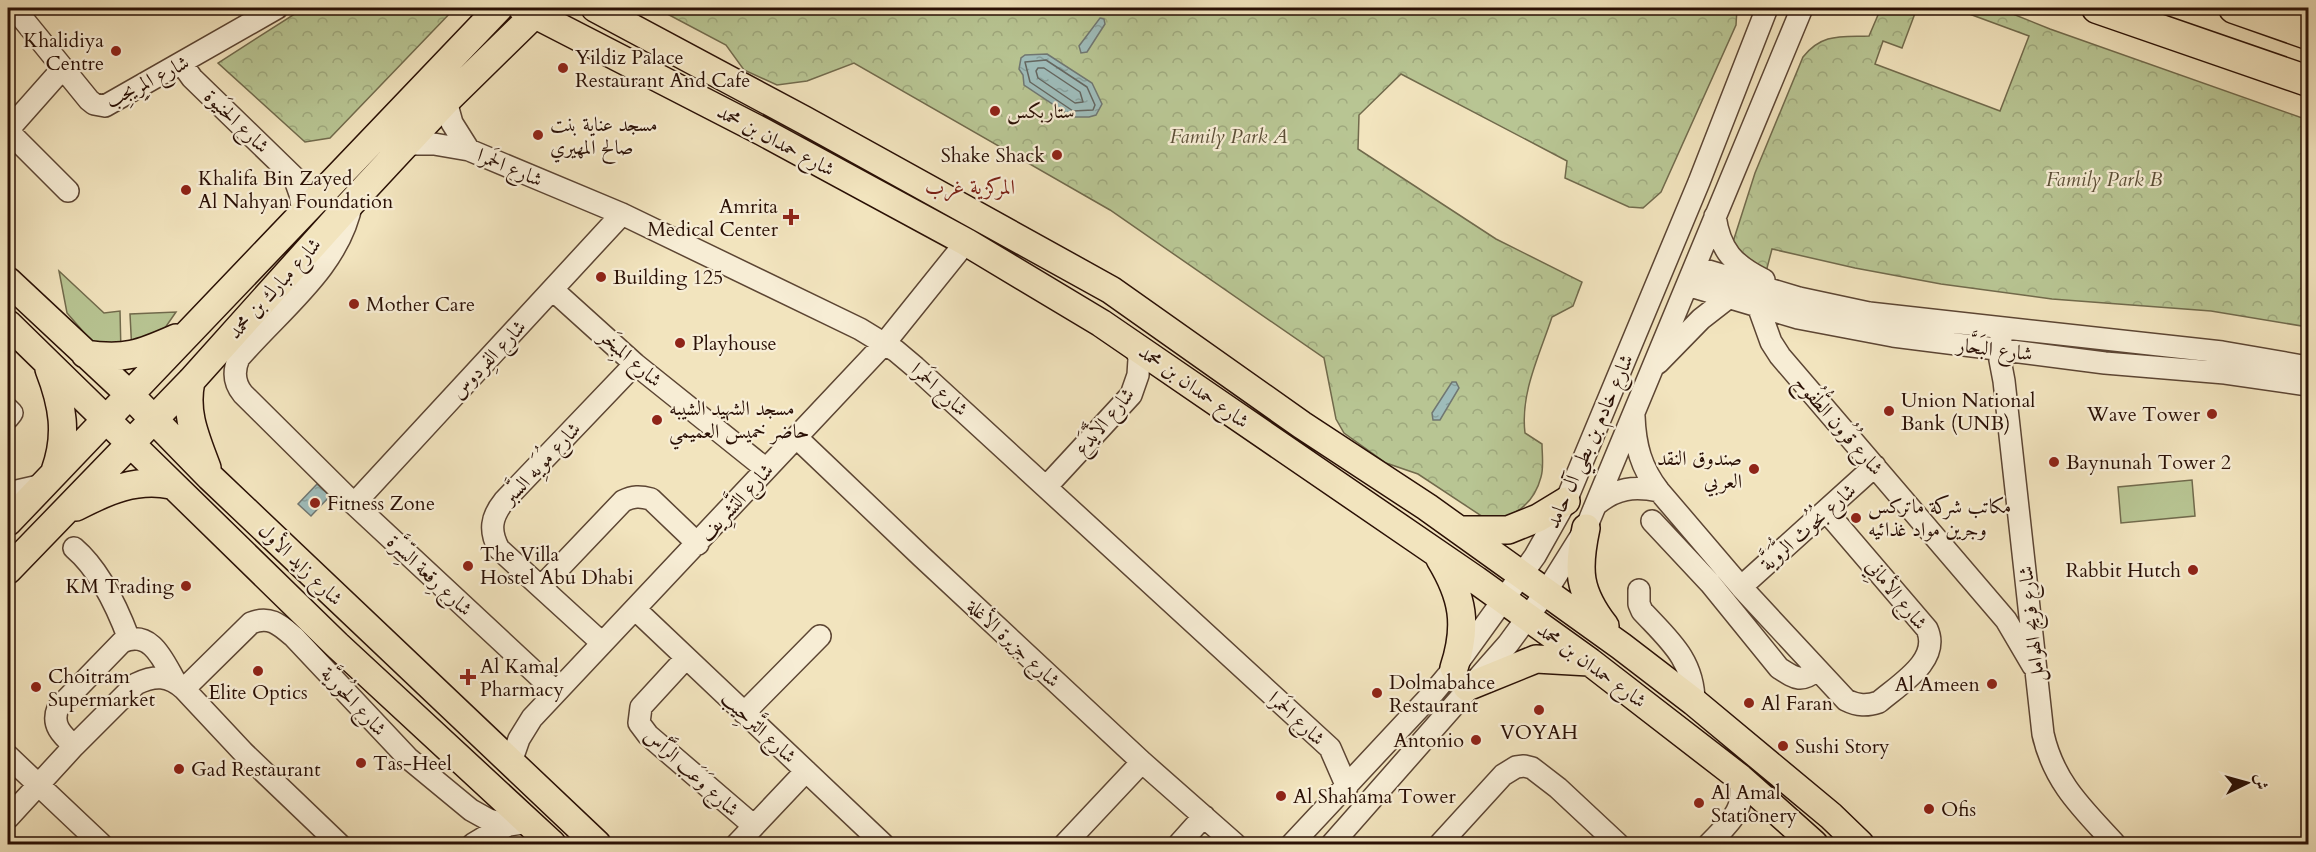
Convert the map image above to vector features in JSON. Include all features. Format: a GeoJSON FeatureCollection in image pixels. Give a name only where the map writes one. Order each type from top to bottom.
{"type":"FeatureCollection","features":[{"type":"Feature","properties":{"kind":"highway"},"geometry":{"type":"LineString","coordinates":[[2097,8],[2308,81]]}},
{"type":"Feature","properties":{"kind":"highway"},"geometry":{"type":"LineString","coordinates":[[2234,8],[2308,34]]}},
{"type":"Feature","properties":{"kind":"main road","name":"شارع مبارك بن محمد"},"geometry":{"type":"LineString","coordinates":[[8,522],[499,8]]}},
{"type":"Feature","properties":{"kind":"main road","name":"شارع حمدان بن محمد"},"geometry":{"type":"LineString","coordinates":[[595,8],[1111,290],[1302,425],[1459,530],[1621,646],[1694,702],[1831,816],[1860,844]]}},
{"type":"Feature","properties":{"kind":"main road"},"geometry":{"type":"LineString","coordinates":[[619,8],[641,32]]}},
{"type":"Feature","properties":{"kind":"main road","name":"شارع مبارك بن محمد"},"geometry":{"type":"LineString","coordinates":[[8,570],[191,381],[352,201],[533,10]]}},
{"type":"Feature","properties":{"kind":"main road","name":"شارع حمدان بن محمد"},"geometry":{"type":"LineString","coordinates":[[533,10],[966,242],[1050,291],[1136,346],[1590,662],[1740,778],[1814,844]]}},
{"type":"Feature","properties":{"kind":"main road","name":"شارع زايد الأول"},"geometry":{"type":"LineString","coordinates":[[8,281],[129,393],[210,477],[597,844]]}},
{"type":"Feature","properties":{"kind":"main road","name":"شارع زايد الأول"},"geometry":{"type":"LineString","coordinates":[[8,324],[519,824],[552,844]]}},
{"type":"Feature","properties":{"kind":"main road"},"geometry":{"type":"LineString","coordinates":[[85,354],[114,357],[134,355],[188,333]]}},
{"type":"Feature","properties":{"kind":"main road"},"geometry":{"type":"LineString","coordinates":[[45,360],[62,406],[64,424],[61,455],[49,479]]}},
{"type":"Feature","properties":{"kind":"main road"},"geometry":{"type":"LineString","coordinates":[[191,381],[188,395],[189,415],[210,477]]}},
{"type":"Feature","properties":{"kind":"main road"},"geometry":{"type":"LineString","coordinates":[[59,516],[105,493],[131,484],[148,482],[171,485]]}},
{"type":"Feature","properties":{"kind":"main road"},"geometry":{"type":"LineString","coordinates":[[1459,530],[1515,528],[1538,518],[1566,501]]}},
{"type":"Feature","properties":{"kind":"main road"},"geometry":{"type":"LineString","coordinates":[[1586,528],[1580,552],[1581,583],[1586,599],[1594,612],[1621,646]]}},
{"type":"Feature","properties":{"kind":"main road"},"geometry":{"type":"LineString","coordinates":[[1436,553],[1456,589],[1461,609],[1461,677],[1536,659],[1590,662]]}},
{"type":"Feature","properties":{"kind":"street","name":"شارع المِرِيجِب"},"geometry":{"type":"LineString","coordinates":[[14,8],[89,100],[94,105],[105,106],[182,64],[249,15],[277,8]]}},
{"type":"Feature","properties":{"kind":"street","name":"شارع خادم بن بطي آل حامد"},"geometry":{"type":"LineString","coordinates":[[1332,844],[1461,677],[1502,600],[1539,550],[1566,501],[1694,193],[1767,8]]}},
{"type":"Feature","properties":{"kind":"street","name":"شارع خادم بن بطي آل حامد"},"geometry":{"type":"LineString","coordinates":[[1292,844],[1371,761],[1461,677],[1508,644],[1546,592],[1586,528],[1802,8]]}},
{"type":"Feature","properties":{"kind":"street","name":"شارع الحنَيوة"},"geometry":{"type":"LineString","coordinates":[[182,64],[192,78],[294,177]]}},
{"type":"Feature","properties":{"kind":"street"},"geometry":{"type":"LineString","coordinates":[[63,68],[8,131],[68,191]]}},
{"type":"Feature","properties":{"kind":"street","name":"شارع الحَمرا"},"geometry":{"type":"LineString","coordinates":[[446,101],[452,123],[469,150]]}},
{"type":"Feature","properties":{"kind":"street","name":"شارع الحَمرا"},"geometry":{"type":"LineString","coordinates":[[407,144],[434,144],[469,150],[622,214],[843,321],[884,344],[915,367],[1047,486],[1330,748],[1347,787]]}},
{"type":"Feature","properties":{"kind":"street"},"geometry":{"type":"LineString","coordinates":[[303,213],[294,177],[334,180]]}},
{"type":"Feature","properties":{"kind":"street","name":"شارع رِقعة السِّرَّة"},"geometry":{"type":"LineString","coordinates":[[352,201],[345,230],[331,257],[244,352],[236,365],[236,380],[240,390],[354,504],[556,692]]}},
{"type":"Feature","properties":{"kind":"street","name":"شارع الفِردوس"},"geometry":{"type":"LineString","coordinates":[[354,504],[622,214]]}},
{"type":"Feature","properties":{"kind":"street"},"geometry":{"type":"LineString","coordinates":[[1715,216],[1724,249],[1741,267],[1799,298]]}},
{"type":"Feature","properties":{"kind":"street","name":"شارع التَّشرِيف"},"geometry":{"type":"LineString","coordinates":[[511,762],[527,725],[884,344],[966,242]]}},
{"type":"Feature","properties":{"kind":"street","name":"شارع البَحَّار"},"geometry":{"type":"LineString","coordinates":[[1691,276],[1728,298],[1783,314],[1864,332],[2105,363],[2229,364],[2308,368]]}},
{"type":"Feature","properties":{"kind":"street","name":"شارع البَحَّار"},"geometry":{"type":"LineString","coordinates":[[1691,276],[1869,313],[2010,329],[2229,364],[2308,385]]}},
{"type":"Feature","properties":{"kind":"street","name":"شارع المِبخَر"},"geometry":{"type":"LineString","coordinates":[[553,290],[635,364],[766,469]]}},
{"type":"Feature","properties":{"kind":"street"},"geometry":{"type":"LineString","coordinates":[[1649,372],[1701,319],[1728,298]]}},
{"type":"Feature","properties":{"kind":"street","name":"شارع قُرُون الطُّفُوح"},"geometry":{"type":"LineString","coordinates":[[1758,306],[1780,357],[2006,620],[2037,672]]}},
{"type":"Feature","properties":{"kind":"street"},"geometry":{"type":"LineString","coordinates":[[1769,336],[1783,314]]}},
{"type":"Feature","properties":{"kind":"street","name":"شارع فريج الهوامل"},"geometry":{"type":"LineString","coordinates":[[2010,329],[2004,381],[2043,734],[2051,764],[2067,791],[2115,844]]}},
{"type":"Feature","properties":{"kind":"street","name":"شارع الأَيْدَع"},"geometry":{"type":"LineString","coordinates":[[1047,486],[1131,395],[1138,375],[1139,358],[1136,346]]}},
{"type":"Feature","properties":{"kind":"street","name":"شارع مُوَيِه السَّبر"},"geometry":{"type":"LineString","coordinates":[[602,643],[499,549],[494,540],[493,519],[504,501],[635,364]]}},
{"type":"Feature","properties":{"kind":"street"},"geometry":{"type":"LineString","coordinates":[[8,409],[12,413],[8,418]]}},
{"type":"Feature","properties":{"kind":"street","name":"شارع الأمانِي"},"geometry":{"type":"LineString","coordinates":[[1634,412],[1641,462],[1648,477],[1659,491],[1741,587],[1846,700],[1854,704],[1871,705],[1879,702],[1926,660],[1931,645],[1927,629],[1826,511]]}},
{"type":"Feature","properties":{"kind":"street","name":"شارع جزيرة الأغلة"},"geometry":{"type":"LineString","coordinates":[[796,436],[930,565],[1142,762],[1235,844]]}},
{"type":"Feature","properties":{"kind":"street","name":"شارع بُحُوث الرُّوَيَّة"},"geometry":{"type":"LineString","coordinates":[[1741,587],[1875,466]]}},
{"type":"Feature","properties":{"kind":"street"},"geometry":{"type":"LineString","coordinates":[[8,493],[49,479]]}},
{"type":"Feature","properties":{"kind":"street"},"geometry":{"type":"LineString","coordinates":[[1597,504],[1607,495],[1619,490],[1632,488],[1659,491]]}},
{"type":"Feature","properties":{"kind":"street"},"geometry":{"type":"LineString","coordinates":[[542,587],[623,501],[632,497],[642,496],[651,499],[698,544]]}},
{"type":"Feature","properties":{"kind":"street"},"geometry":{"type":"LineString","coordinates":[[1652,521],[1710,583],[1779,668],[1795,678],[1807,678],[1818,670]]}},
{"type":"Feature","properties":{"kind":"street"},"geometry":{"type":"LineString","coordinates":[[74,548],[94,570],[115,606],[129,639]]}},
{"type":"Feature","properties":{"kind":"street"},"geometry":{"type":"LineString","coordinates":[[1710,583],[1713,553]]}},
{"type":"Feature","properties":{"kind":"street"},"geometry":{"type":"LineString","coordinates":[[1640,590],[1639,604],[1642,610],[1684,659],[1693,680],[1694,702]]}},
{"type":"Feature","properties":{"kind":"street","name":"شارع التَّرحِيب"},"geometry":{"type":"LineString","coordinates":[[634,609],[883,844]]}},
{"type":"Feature","properties":{"kind":"street"},"geometry":{"type":"LineString","coordinates":[[2006,620],[2017,625],[2031,621]]}},
{"type":"Feature","properties":{"kind":"street","name":"شارع الحُوريَّة"},"geometry":{"type":"LineString","coordinates":[[179,685],[250,622],[275,621],[294,637],[408,758],[471,810],[489,820],[519,824]]}},
{"type":"Feature","properties":{"kind":"street"},"geometry":{"type":"LineString","coordinates":[[744,712],[820,636]]}},
{"type":"Feature","properties":{"kind":"street"},"geometry":{"type":"LineString","coordinates":[[74,746],[59,732],[56,714],[58,708],[116,647],[129,639],[144,639],[163,659],[179,685],[243,752],[339,844]]}},
{"type":"Feature","properties":{"kind":"street","name":"شارع وَعَب الرَّأس"},"geometry":{"type":"LineString","coordinates":[[686,658],[641,707],[639,715],[642,730],[754,826]]}},
{"type":"Feature","properties":{"kind":"street"},"geometry":{"type":"LineString","coordinates":[[8,818],[74,746],[136,684],[148,678],[162,676],[179,685]]}},
{"type":"Feature","properties":{"kind":"street","name":"شارع الحَمرا"},"geometry":{"type":"LineString","coordinates":[[1330,748],[1371,761]]}},
{"type":"Feature","properties":{"kind":"street"},"geometry":{"type":"LineString","coordinates":[[8,756],[101,844]]}},
{"type":"Feature","properties":{"kind":"street"},"geometry":{"type":"LineString","coordinates":[[1065,844],[1142,762]]}},
{"type":"Feature","properties":{"kind":"street"},"geometry":{"type":"LineString","coordinates":[[1440,844],[1503,775],[1516,766],[1532,768],[1558,788],[1618,844]]}},
{"type":"Feature","properties":{"kind":"street"},"geometry":{"type":"LineString","coordinates":[[737,844],[806,771]]}},
{"type":"Feature","properties":{"kind":"street"},"geometry":{"type":"LineString","coordinates":[[1709,844],[1740,807],[1742,788],[1740,778]]}},
{"type":"Feature","properties":{"kind":"street"},"geometry":{"type":"LineString","coordinates":[[471,810],[476,823],[473,844]]}},
{"type":"Feature","properties":{"kind":"street"},"geometry":{"type":"LineString","coordinates":[[1179,844],[1204,816]]}},
{"type":"Feature","properties":{"kind":"street"},"geometry":{"type":"LineString","coordinates":[[473,844],[519,824]]}},
{"type":"Feature","properties":{"kind":"green space"},"geometry":{"type":"Polygon","coordinates":[[[304,8],[455,8],[330,138],[305,142],[218,63],[304,8]]]}},
{"type":"Feature","properties":{"kind":"green space","name":"Family Park A"},"geometry":{"type":"Polygon","coordinates":[[[656,8],[1737,8],[1736,25],[1661,192],[1643,208],[1629,207],[1565,178],[1567,161],[1401,74],[1359,115],[1358,149],[1496,239],[1582,282],[1573,306],[1552,317],[1528,388],[1524,418],[1525,433],[1542,444],[1542,469],[1538,487],[1528,502],[1513,513],[1496,519],[1486,519],[1418,474],[1386,463],[1344,433],[1336,419],[1324,358],[1110,210],[854,63],[807,81],[777,85],[744,70],[726,45],[656,8]]]}},
{"type":"Feature","properties":{"kind":"green space","name":"Family Park B"},"geometry":{"type":"Polygon","coordinates":[[[1881,8],[1917,8],[1902,48],[1883,41],[1875,64],[2000,111],[2029,36],[1953,8],[1998,8],[2050,29],[2308,120],[2308,327],[2211,311],[2052,299],[1941,284],[1772,249],[1766,272],[1740,253],[1733,242],[1755,173],[1803,57],[1810,49],[1825,40],[1869,36],[1881,8]]]}},
{"type":"Feature","properties":{"kind":"green space"},"geometry":{"type":"Polygon","coordinates":[[[59,271],[104,313],[120,311],[121,353],[94,344],[67,313],[59,271]]]}},
{"type":"Feature","properties":{"kind":"green space"},"geometry":{"type":"Polygon","coordinates":[[[176,312],[158,338],[132,353],[130,314],[176,312]]]}},
{"type":"Feature","properties":{"kind":"green space"},"geometry":{"type":"Polygon","coordinates":[[[2192,480],[2195,516],[2121,523],[2118,487],[2192,480]]]}},
{"type":"Feature","properties":{"kind":"water"},"geometry":{"type":"Polygon","coordinates":[[[1100,18],[1104,19],[1105,24],[1087,52],[1081,53],[1079,46],[1100,18]]]}},
{"type":"Feature","properties":{"kind":"water"},"geometry":{"type":"Polygon","coordinates":[[[1047,54],[1092,83],[1102,104],[1096,115],[1072,117],[1024,85],[1023,75],[1019,69],[1021,58],[1025,55],[1047,54]]]}},
{"type":"Feature","properties":{"kind":"water"},"geometry":{"type":"Polygon","coordinates":[[[1452,382],[1456,382],[1459,388],[1440,420],[1433,420],[1432,413],[1452,382]]]}},
{"type":"Feature","properties":{"kind":"water"},"geometry":{"type":"Polygon","coordinates":[[[317,484],[330,496],[311,516],[298,504],[317,484]]]}},
{"type":"Feature","properties":{"kind":"place","name":"Khalidiya Centre"},"geometry":{"type":"Point","coordinates":[116,51]}},
{"type":"Feature","properties":{"kind":"place","name":"Yildiz Palace Restaurant And Cafe"},"geometry":{"type":"Point","coordinates":[563,68]}},
{"type":"Feature","properties":{"kind":"place","name":"ستاربكس"},"geometry":{"type":"Point","coordinates":[995,111]}},
{"type":"Feature","properties":{"kind":"place","name":"مسجد عناية بنت صالح المهيري"},"geometry":{"type":"Point","coordinates":[538,135]}},
{"type":"Feature","properties":{"kind":"place","name":"Shake Shack"},"geometry":{"type":"Point","coordinates":[1057,155]}},
{"type":"Feature","properties":{"kind":"place","name":"Khalifa Bin Zayed Al Nahyan Foundation"},"geometry":{"type":"Point","coordinates":[186,190]}},
{"type":"Feature","properties":{"kind":"place","name":"Amrita Medical Center"},"geometry":{"type":"Point","coordinates":[791,217]}},
{"type":"Feature","properties":{"kind":"place","name":"Building 125"},"geometry":{"type":"Point","coordinates":[601,277]}},
{"type":"Feature","properties":{"kind":"place","name":"Mother Care"},"geometry":{"type":"Point","coordinates":[354,304]}},
{"type":"Feature","properties":{"kind":"place","name":"Playhouse"},"geometry":{"type":"Point","coordinates":[680,343]}},
{"type":"Feature","properties":{"kind":"place","name":"Union National Bank (UNB)"},"geometry":{"type":"Point","coordinates":[1889,411]}},
{"type":"Feature","properties":{"kind":"place","name":"Wave Tower"},"geometry":{"type":"Point","coordinates":[2212,414]}},
{"type":"Feature","properties":{"kind":"place","name":"مسجد الشهيد الشيبه حاضر خميس العميمي"},"geometry":{"type":"Point","coordinates":[657,420]}},
{"type":"Feature","properties":{"kind":"place","name":"Baynunah Tower 2"},"geometry":{"type":"Point","coordinates":[2054,462]}},
{"type":"Feature","properties":{"kind":"place","name":"صندوق النقد العربي"},"geometry":{"type":"Point","coordinates":[1754,469]}},
{"type":"Feature","properties":{"kind":"place","name":"Fitness Zone"},"geometry":{"type":"Point","coordinates":[315,503]}},
{"type":"Feature","properties":{"kind":"place","name":"مكاتب شركة ماتركس وجرين مواد غذائيه"},"geometry":{"type":"Point","coordinates":[1856,518]}},
{"type":"Feature","properties":{"kind":"place","name":"The Villa Hostel Abu Dhabi"},"geometry":{"type":"Point","coordinates":[468,566]}},
{"type":"Feature","properties":{"kind":"place","name":"Rabbit Hutch"},"geometry":{"type":"Point","coordinates":[2193,570]}},
{"type":"Feature","properties":{"kind":"place","name":"KM Trading"},"geometry":{"type":"Point","coordinates":[186,586]}},
{"type":"Feature","properties":{"kind":"place","name":"Elite Optics"},"geometry":{"type":"Point","coordinates":[258,671]}},
{"type":"Feature","properties":{"kind":"place","name":"Al Kamal Pharmacy"},"geometry":{"type":"Point","coordinates":[468,677]}},
{"type":"Feature","properties":{"kind":"place","name":"Al Ameen"},"geometry":{"type":"Point","coordinates":[1992,684]}},
{"type":"Feature","properties":{"kind":"place","name":"Choitram Supermarket"},"geometry":{"type":"Point","coordinates":[36,687]}},
{"type":"Feature","properties":{"kind":"place","name":"Dolmabahce Restaurant"},"geometry":{"type":"Point","coordinates":[1377,693]}},
{"type":"Feature","properties":{"kind":"place","name":"Al Faran"},"geometry":{"type":"Point","coordinates":[1749,703]}},
{"type":"Feature","properties":{"kind":"place","name":"VOYAH"},"geometry":{"type":"Point","coordinates":[1539,710]}},
{"type":"Feature","properties":{"kind":"place","name":"Antonio"},"geometry":{"type":"Point","coordinates":[1476,740]}},
{"type":"Feature","properties":{"kind":"place","name":"Sushi Story"},"geometry":{"type":"Point","coordinates":[1783,746]}},
{"type":"Feature","properties":{"kind":"place","name":"Tas-Heel"},"geometry":{"type":"Point","coordinates":[361,763]}},
{"type":"Feature","properties":{"kind":"place","name":"Gad Restaurant"},"geometry":{"type":"Point","coordinates":[179,769]}},
{"type":"Feature","properties":{"kind":"place","name":"Al Shahama Tower"},"geometry":{"type":"Point","coordinates":[1281,796]}},
{"type":"Feature","properties":{"kind":"place","name":"Al Amal Stationery"},"geometry":{"type":"Point","coordinates":[1699,803]}},
{"type":"Feature","properties":{"kind":"place","name":"Ofis"},"geometry":{"type":"Point","coordinates":[1929,809]}},
{"type":"Feature","properties":{"kind":"district","name":"المركزية غرب"},"geometry":{"type":"Point","coordinates":[970,187]}}]}
